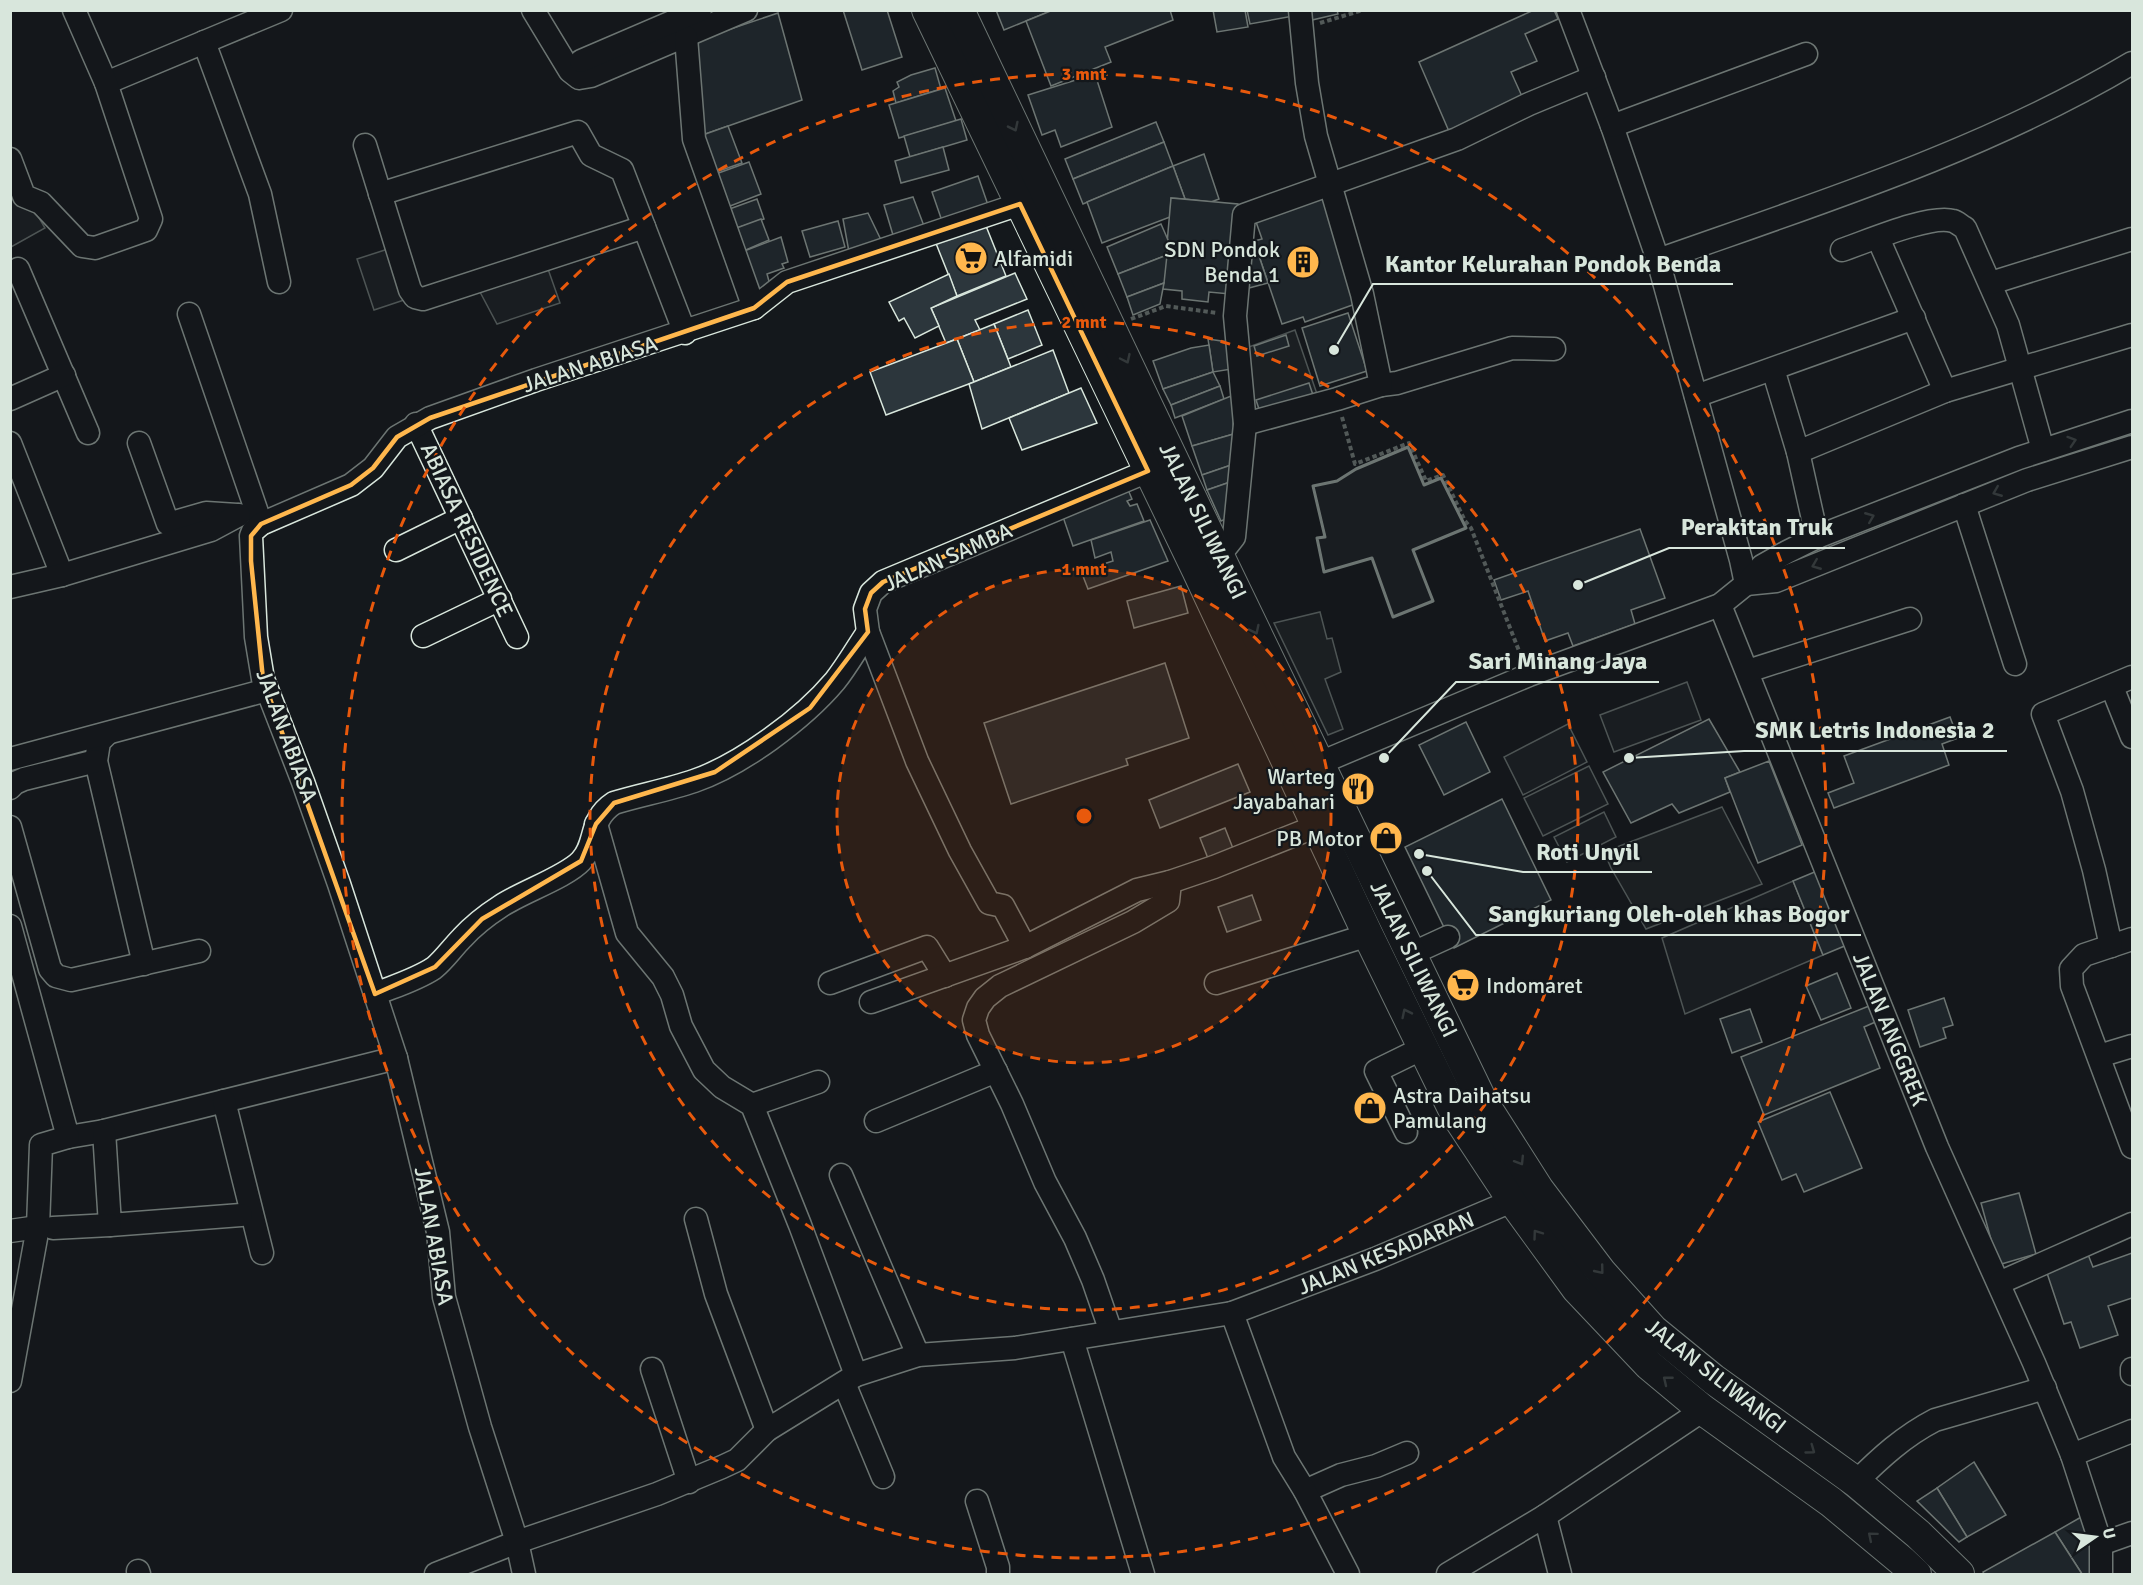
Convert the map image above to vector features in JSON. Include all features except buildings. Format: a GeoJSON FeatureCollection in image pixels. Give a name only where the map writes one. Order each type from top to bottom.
{"type":"FeatureCollection","features":[{"type":"Feature","properties":{"kind":"main road","name":"JALAN SILIWANGI"},"geometry":{"type":"LineString","coordinates":[[927,10],[1455,1113],[1526,1196],[1601,1272],[1653,1330],[1713,1379],[1856,1482],[1918,1534],[1959,1575]]}},
{"type":"Feature","properties":{"kind":"main road","name":"JALAN SILIWANGI"},"geometry":{"type":"LineString","coordinates":[[959,10],[1526,1196],[1577,1289],[1649,1365],[1703,1410],[1831,1502],[1916,1575]]}},
{"type":"Feature","properties":{"kind":"street"},"geometry":{"type":"LineString","coordinates":[[10,159],[24,196],[42,202],[82,246],[95,248],[146,230],[151,219],[106,82],[74,10]]}},
{"type":"Feature","properties":{"kind":"street"},"geometry":{"type":"LineString","coordinates":[[106,82],[281,10]]}},
{"type":"Feature","properties":{"kind":"street"},"geometry":{"type":"LineString","coordinates":[[533,10],[570,71],[579,78],[591,76],[746,10]]}},
{"type":"Feature","properties":{"kind":"street"},"geometry":{"type":"LineString","coordinates":[[581,61],[700,10]]}},
{"type":"Feature","properties":{"kind":"street"},"geometry":{"type":"LineString","coordinates":[[968,10],[989,74]]}},
{"type":"Feature","properties":{"kind":"street"},"geometry":{"type":"LineString","coordinates":[[1568,10],[1612,126],[1658,260],[1746,584]]}},
{"type":"Feature","properties":{"kind":"street"},"geometry":{"type":"LineString","coordinates":[[1301,19],[1311,112],[1316,136],[1362,294],[1381,385]]}},
{"type":"Feature","properties":{"kind":"street"},"geometry":{"type":"LineString","coordinates":[[686,37],[694,139],[754,309]]}},
{"type":"Feature","properties":{"kind":"street"},"geometry":{"type":"LineString","coordinates":[[204,42],[260,194],[279,282]]}},
{"type":"Feature","properties":{"kind":"street"},"geometry":{"type":"LineString","coordinates":[[1612,126],[1806,54]]}},
{"type":"Feature","properties":{"kind":"street"},"geometry":{"type":"LineString","coordinates":[[1658,260],[1923,166],[2001,131],[2133,63]]}},
{"type":"Feature","properties":{"kind":"street"},"geometry":{"type":"LineString","coordinates":[[1219,556],[1234,537],[1245,424],[1235,316],[1244,215],[1457,139],[1594,77]]}},
{"type":"Feature","properties":{"kind":"street"},"geometry":{"type":"LineString","coordinates":[[380,194],[578,132],[591,155],[622,170],[685,333]]}},
{"type":"Feature","properties":{"kind":"street"},"geometry":{"type":"LineString","coordinates":[[364,145],[410,291],[415,297],[423,299],[644,228]]}},
{"type":"Feature","properties":{"kind":"street","name":"JALAN ABIASA"},"geometry":{"type":"LineString","coordinates":[[524,1575],[517,1542],[480,1427],[444,1297],[438,1232],[396,1058],[303,782],[263,679],[256,637],[251,536],[261,524],[357,481],[373,468],[397,437],[416,424],[536,380],[754,309],[787,282],[1020,204]]}},
{"type":"Feature","properties":{"kind":"street"},"geometry":{"type":"LineString","coordinates":[[1842,250],[1913,225],[1940,220],[1953,221],[1965,228],[2008,325],[2043,450]]}},
{"type":"Feature","properties":{"kind":"street"},"geometry":{"type":"LineString","coordinates":[[1878,238],[1945,391]]}},
{"type":"Feature","properties":{"kind":"street"},"geometry":{"type":"LineString","coordinates":[[1991,283],[2133,238]]}},
{"type":"Feature","properties":{"kind":"street"},"geometry":{"type":"LineString","coordinates":[[18,269],[88,433]]}},
{"type":"Feature","properties":{"kind":"street"},"geometry":{"type":"LineString","coordinates":[[189,314],[261,524]]}},
{"type":"Feature","properties":{"kind":"street"},"geometry":{"type":"LineString","coordinates":[[1696,396],[1914,318]]}},
{"type":"Feature","properties":{"kind":"street"},"geometry":{"type":"LineString","coordinates":[[1798,452],[1945,391],[2133,335]]}},
{"type":"Feature","properties":{"kind":"street"},"geometry":{"type":"LineString","coordinates":[[1245,424],[1512,348],[1554,349]]}},
{"type":"Feature","properties":{"kind":"street"},"geometry":{"type":"LineString","coordinates":[[1773,369],[1798,452],[1817,537]]}},
{"type":"Feature","properties":{"kind":"street"},"geometry":{"type":"LineString","coordinates":[[10,399],[64,375]]}},
{"type":"Feature","properties":{"kind":"street"},"geometry":{"type":"LineString","coordinates":[[1320,763],[1529,675],[1720,605],[1746,584],[1762,566],[1817,537],[2019,458],[2133,421]]}},
{"type":"Feature","properties":{"kind":"street","name":"ABIASA RESIDENCE"},"geometry":{"type":"LineString","coordinates":[[416,424],[517,637]]}},
{"type":"Feature","properties":{"kind":"street"},"geometry":{"type":"LineString","coordinates":[[10,443],[62,575]]}},
{"type":"Feature","properties":{"kind":"street"},"geometry":{"type":"LineString","coordinates":[[139,443],[168,524],[206,513],[239,515],[261,524]]}},
{"type":"Feature","properties":{"kind":"street"},"geometry":{"type":"LineString","coordinates":[[1746,584],[1776,581],[2027,480],[2133,447]]}},
{"type":"Feature","properties":{"kind":"street"},"geometry":{"type":"LineString","coordinates":[[2019,458],[2027,480]]}},
{"type":"Feature","properties":{"kind":"street","name":"JALAN SAMBA"},"geometry":{"type":"LineString","coordinates":[[1025,947],[1003,906],[989,903],[960,851],[917,761],[868,632],[865,609],[871,593],[883,582],[1148,471]]}},
{"type":"Feature","properties":{"kind":"street"},"geometry":{"type":"LineString","coordinates":[[1964,505],[2015,664]]}},
{"type":"Feature","properties":{"kind":"street"},"geometry":{"type":"LineString","coordinates":[[10,587],[62,575],[211,530],[239,515]]}},
{"type":"Feature","properties":{"kind":"street"},"geometry":{"type":"LineString","coordinates":[[396,550],[461,518]]}},
{"type":"Feature","properties":{"kind":"street"},"geometry":{"type":"LineString","coordinates":[[423,636],[500,598]]}},
{"type":"Feature","properties":{"kind":"street","name":"JALAN ANGGREK"},"geometry":{"type":"LineString","coordinates":[[1720,605],[1937,1147],[1999,1283],[2072,1455],[2101,1544],[2102,1575]]}},
{"type":"Feature","properties":{"kind":"street"},"geometry":{"type":"LineString","coordinates":[[1748,671],[1910,619]]}},
{"type":"Feature","properties":{"kind":"street"},"geometry":{"type":"LineString","coordinates":[[375,994],[435,967],[464,936],[501,906],[562,874],[581,861],[596,824],[604,810],[614,803],[693,781],[748,754],[810,708],[835,680],[868,632]]}},
{"type":"Feature","properties":{"kind":"street"},"geometry":{"type":"LineString","coordinates":[[2111,946],[2094,870],[2072,790],[2043,714],[2133,677]]}},
{"type":"Feature","properties":{"kind":"street"},"geometry":{"type":"LineString","coordinates":[[2112,687],[2133,737]]}},
{"type":"Feature","properties":{"kind":"street"},"geometry":{"type":"LineString","coordinates":[[10,759],[267,690]]}},
{"type":"Feature","properties":{"kind":"street"},"geometry":{"type":"LineString","coordinates":[[107,734],[99,742],[96,762],[144,964]]}},
{"type":"Feature","properties":{"kind":"street"},"geometry":{"type":"LineString","coordinates":[[10,788],[24,779],[96,762]]}},
{"type":"Feature","properties":{"kind":"street"},"geometry":{"type":"LineString","coordinates":[[596,824],[627,933],[663,977],[672,995],[681,1026],[704,1070],[722,1088],[752,1105],[800,1225],[883,1477]]}},
{"type":"Feature","properties":{"kind":"street"},"geometry":{"type":"LineString","coordinates":[[871,1002],[1025,947],[1137,890],[1170,882],[1317,826]]}},
{"type":"Feature","properties":{"kind":"street"},"geometry":{"type":"LineString","coordinates":[[10,827],[50,969],[56,976],[71,980],[199,951]]}},
{"type":"Feature","properties":{"kind":"street"},"geometry":{"type":"LineString","coordinates":[[1111,1332],[1076,1238],[1045,1182],[978,1035],[974,1020],[985,998],[1000,986],[1133,922],[1168,901],[1170,882]]}},
{"type":"Feature","properties":{"kind":"street"},"geometry":{"type":"LineString","coordinates":[[10,926],[68,1137]]}},
{"type":"Feature","properties":{"kind":"street"},"geometry":{"type":"LineString","coordinates":[[1216,982],[1368,935]]}},
{"type":"Feature","properties":{"kind":"street"},"geometry":{"type":"LineString","coordinates":[[1411,954],[1448,937]]}},
{"type":"Feature","properties":{"kind":"street"},"geometry":{"type":"LineString","coordinates":[[2133,939],[2084,955],[2071,969],[2072,986],[2133,1148]]}},
{"type":"Feature","properties":{"kind":"street"},"geometry":{"type":"LineString","coordinates":[[830,983],[927,946],[945,976]]}},
{"type":"Feature","properties":{"kind":"street"},"geometry":{"type":"LineString","coordinates":[[2099,1056],[2133,1046]]}},
{"type":"Feature","properties":{"kind":"street"},"geometry":{"type":"LineString","coordinates":[[1406,1132],[1376,1071],[1423,1048]]}},
{"type":"Feature","properties":{"kind":"street"},"geometry":{"type":"LineString","coordinates":[[10,1381],[45,1228],[41,1144],[68,1137],[104,1137],[221,1109],[396,1058]]}},
{"type":"Feature","properties":{"kind":"street"},"geometry":{"type":"LineString","coordinates":[[876,1121],[996,1071]]}},
{"type":"Feature","properties":{"kind":"street"},"geometry":{"type":"LineString","coordinates":[[752,1105],[818,1082]]}},
{"type":"Feature","properties":{"kind":"street"},"geometry":{"type":"LineString","coordinates":[[221,1109],[262,1253]]}},
{"type":"Feature","properties":{"kind":"street"},"geometry":{"type":"LineString","coordinates":[[104,1137],[110,1225]]}},
{"type":"Feature","properties":{"kind":"street"},"geometry":{"type":"LineString","coordinates":[[841,1175],[918,1355]]}},
{"type":"Feature","properties":{"kind":"street","name":"JALAN KESADARAN"},"geometry":{"type":"LineString","coordinates":[[436,1575],[517,1542],[689,1482],[737,1460],[766,1430],[850,1379],[918,1355],[1015,1348],[1232,1313],[1375,1259],[1526,1196]]}},
{"type":"Feature","properties":{"kind":"street"},"geometry":{"type":"LineString","coordinates":[[10,1231],[241,1215]]}},
{"type":"Feature","properties":{"kind":"street"},"geometry":{"type":"LineString","coordinates":[[696,1219],[716,1294],[766,1430]]}},
{"type":"Feature","properties":{"kind":"street"},"geometry":{"type":"LineString","coordinates":[[1999,1283],[2133,1224]]}},
{"type":"Feature","properties":{"kind":"street"},"geometry":{"type":"LineString","coordinates":[[1232,1313],[1284,1457],[1305,1491],[1345,1574]]}},
{"type":"Feature","properties":{"kind":"street"},"geometry":{"type":"LineString","coordinates":[[1072,1339],[1143,1575]]}},
{"type":"Feature","properties":{"kind":"street"},"geometry":{"type":"LineString","coordinates":[[651,1369],[689,1482]]}},
{"type":"Feature","properties":{"kind":"street"},"geometry":{"type":"LineString","coordinates":[[2133,1369],[2133,1374]]}},
{"type":"Feature","properties":{"kind":"street"},"geometry":{"type":"LineString","coordinates":[[1856,1482],[1883,1454],[1919,1428],[1935,1420],[2045,1388]]}},
{"type":"Feature","properties":{"kind":"street"},"geometry":{"type":"LineString","coordinates":[[1448,1575],[1545,1516],[1703,1410]]}},
{"type":"Feature","properties":{"kind":"street"},"geometry":{"type":"LineString","coordinates":[[2072,1455],[2133,1431]]}},
{"type":"Feature","properties":{"kind":"street"},"geometry":{"type":"LineString","coordinates":[[1305,1491],[1341,1475],[1384,1463],[1407,1453]]}},
{"type":"Feature","properties":{"kind":"street"},"geometry":{"type":"LineString","coordinates":[[977,1501],[998,1567],[998,1575]]}},
{"type":"Feature","properties":{"kind":"street"},"geometry":{"type":"LineString","coordinates":[[1545,1516],[1560,1575]]}},
{"type":"Feature","properties":{"kind":"street"},"geometry":{"type":"LineString","coordinates":[[2101,1544],[2133,1533]]}},
{"type":"Feature","properties":{"kind":"path"},"geometry":{"type":"LineString","coordinates":[[1301,19],[1363,10]]}},
{"type":"Feature","properties":{"kind":"path"},"geometry":{"type":"LineString","coordinates":[[1128,320],[1166,306],[1235,316]]}},
{"type":"Feature","properties":{"kind":"path"},"geometry":{"type":"LineString","coordinates":[[1337,399],[1354,464],[1409,443],[1426,481],[1443,475],[1465,521],[1471,528],[1529,675]]}},
{"type":"Feature","properties":{"kind":"highlighted area"},"geometry":{"type":"Polygon","coordinates":[[[1020,204],[1148,471],[883,582],[871,593],[865,609],[868,632],[810,708],[715,772],[614,803],[596,824],[581,861],[482,919],[435,967],[375,994],[263,679],[251,561],[251,536],[261,524],[351,485],[373,468],[397,437],[430,418],[754,308],[787,282],[1020,204]]]}},
{"type":"Feature","properties":{"kind":"shaded area"},"geometry":{"type":"Polygon","coordinates":[[[10,168],[45,228],[11,247],[10,247],[10,168]]]}},
{"type":"Feature","properties":{"kind":"shaded area"},"geometry":{"type":"Polygon","coordinates":[[[388,249],[404,300],[374,310],[357,259],[388,249]]]}},
{"type":"Feature","properties":{"kind":"shaded area"},"geometry":{"type":"Polygon","coordinates":[[[548,269],[560,303],[497,324],[480,292],[548,269]]]}},
{"type":"Feature","properties":{"kind":"shaded area"},"geometry":{"type":"Polygon","coordinates":[[[1295,330],[1317,394],[1253,416],[1246,348],[1295,330]]]}},
{"type":"Feature","properties":{"kind":"shaded area"},"geometry":{"type":"Polygon","coordinates":[[[1408,447],[1424,484],[1441,478],[1466,528],[1413,550],[1433,601],[1393,617],[1372,558],[1324,572],[1317,538],[1325,536],[1313,486],[1337,481],[1356,469],[1408,447]]]}},
{"type":"Feature","properties":{"kind":"shaded area"},"geometry":{"type":"Polygon","coordinates":[[[1320,612],[1327,639],[1332,638],[1341,672],[1325,679],[1343,729],[1328,735],[1274,623],[1320,612]]]}},
{"type":"Feature","properties":{"kind":"shaded area"},"geometry":{"type":"Polygon","coordinates":[[[1687,682],[1701,720],[1614,752],[1600,715],[1687,682]]]}},
{"type":"Feature","properties":{"kind":"shaded area"},"geometry":{"type":"Polygon","coordinates":[[[1568,724],[1587,762],[1523,795],[1504,757],[1568,724]]]}},
{"type":"Feature","properties":{"kind":"shaded area"},"geometry":{"type":"Polygon","coordinates":[[[1589,766],[1608,804],[1543,836],[1524,798],[1589,766]]]}},
{"type":"Feature","properties":{"kind":"shaded area"},"geometry":{"type":"Polygon","coordinates":[[[1722,807],[1762,884],[1646,929],[1604,852],[1722,807]]]}},
{"type":"Feature","properties":{"kind":"shaded area"},"geometry":{"type":"Polygon","coordinates":[[[1604,812],[1616,837],[1567,862],[1554,837],[1604,812]]]}},
{"type":"Feature","properties":{"kind":"shaded area"},"geometry":{"type":"Polygon","coordinates":[[[1793,881],[1823,955],[1685,1014],[1662,938],[1793,881]]]}},
{"type":"Feature","properties":{"kind":"waterway"},"geometry":{"type":"LineString","coordinates":[[2102,443],[2132,433]]}},
{"type":"Feature","properties":{"kind":"wall"},"geometry":{"type":"LineString","coordinates":[[1408,447],[1424,485],[1441,478],[1466,528],[1413,550],[1433,601],[1393,617],[1372,558],[1324,572],[1317,538],[1325,537],[1313,486],[1337,481],[1356,469],[1408,447]]}},
{"type":"Feature","properties":{"kind":"place","name":"Alfamidi"},"geometry":{"type":"Point","coordinates":[971,258]}},
{"type":"Feature","properties":{"kind":"place","name":"SDN Pondok Benda 1"},"geometry":{"type":"Point","coordinates":[1303,262]}},
{"type":"Feature","properties":{"kind":"place","name":"Kantor Kelurahan Pondok Benda"},"geometry":{"type":"Point","coordinates":[1334,350]}},
{"type":"Feature","properties":{"kind":"place","name":"Perakitan Truk"},"geometry":{"type":"Point","coordinates":[1578,585]}},
{"type":"Feature","properties":{"kind":"place","name":"Sari Minang Jaya"},"geometry":{"type":"Point","coordinates":[1384,758]}},
{"type":"Feature","properties":{"kind":"place","name":"SMK Letris Indonesia 2"},"geometry":{"type":"Point","coordinates":[1629,758]}},
{"type":"Feature","properties":{"kind":"place","name":"Warteg Jayabahari"},"geometry":{"type":"Point","coordinates":[1358,789]}},
{"type":"Feature","properties":{"kind":"place","name":"PB Motor"},"geometry":{"type":"Point","coordinates":[1386,838]}},
{"type":"Feature","properties":{"kind":"place","name":"Roti Unyil"},"geometry":{"type":"Point","coordinates":[1419,854]}},
{"type":"Feature","properties":{"kind":"place","name":"Sangkuriang Oleh-oleh khas Bogor"},"geometry":{"type":"Point","coordinates":[1427,871]}},
{"type":"Feature","properties":{"kind":"place","name":"Indomaret"},"geometry":{"type":"Point","coordinates":[1463,985]}},
{"type":"Feature","properties":{"kind":"place","name":"Astra Daihatsu Pamulang"},"geometry":{"type":"Point","coordinates":[1370,1108]}}]}
